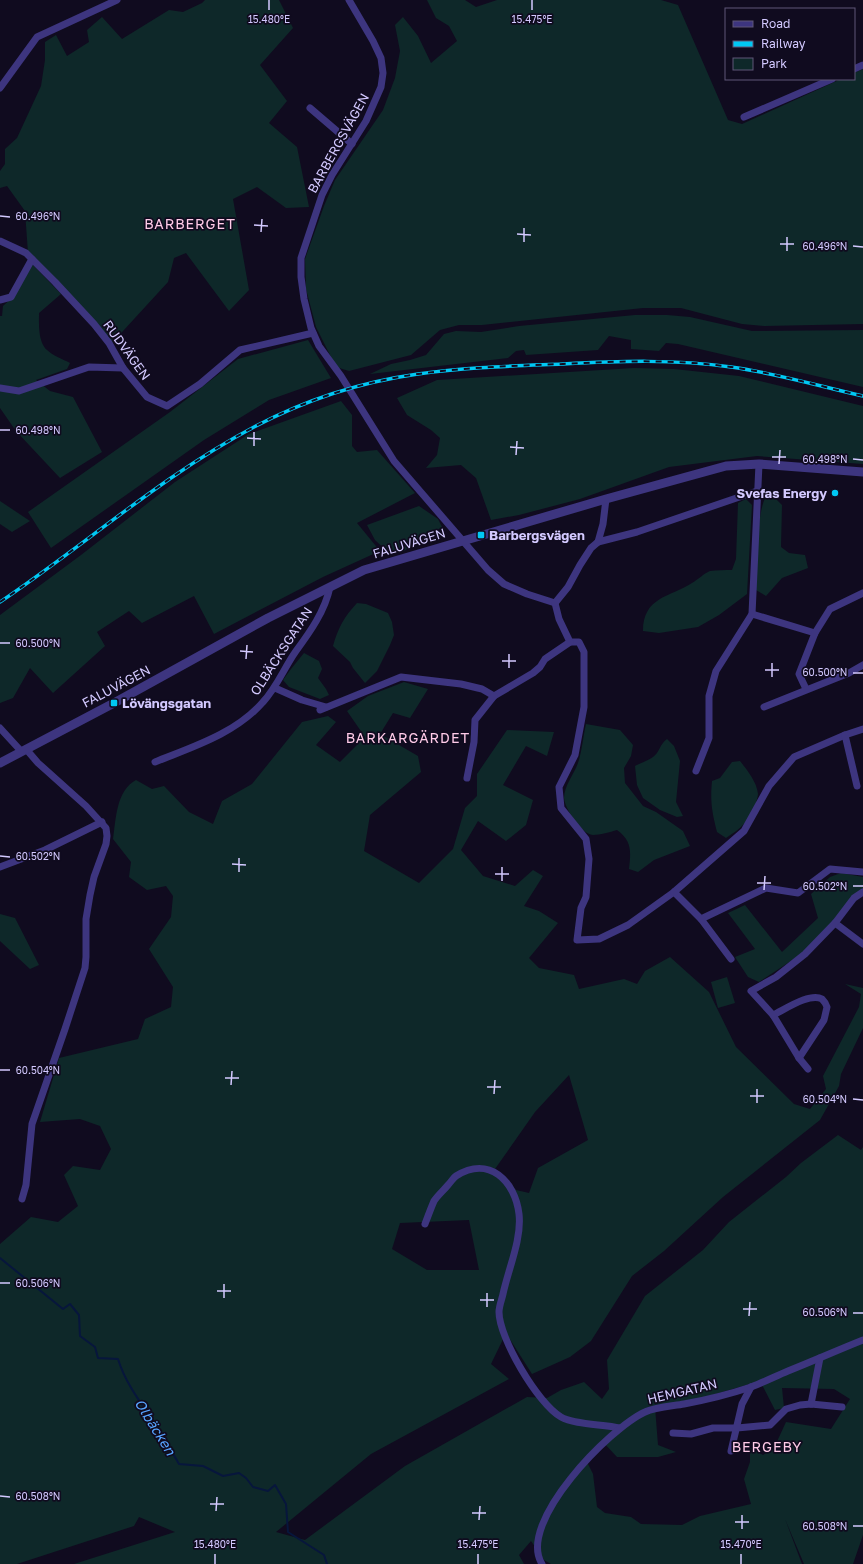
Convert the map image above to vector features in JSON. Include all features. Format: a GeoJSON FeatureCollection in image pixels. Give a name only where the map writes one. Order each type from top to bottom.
{"type":"FeatureCollection","features":[{"type":"Feature","properties":{"kind":"street"},"geometry":{"type":"LineString","coordinates":[[0,88],[37,37],[117,0]]}},
{"type":"Feature","properties":{"kind":"street","name":"BARBERGSVÄGEN"},"geometry":{"type":"LineString","coordinates":[[349,0],[373,41],[381,58],[383,74],[381,87],[374,104],[352,144],[332,174],[322,195],[301,258],[301,277],[304,299],[313,333],[394,461],[488,570],[504,584],[527,594],[555,603]]}},
{"type":"Feature","properties":{"kind":"street"},"geometry":{"type":"LineString","coordinates":[[744,117],[830,80]]}},
{"type":"Feature","properties":{"kind":"street"},"geometry":{"type":"LineString","coordinates":[[310,108],[352,144]]}},
{"type":"Feature","properties":{"kind":"street","name":"RUDVÄGEN"},"geometry":{"type":"LineString","coordinates":[[0,242],[26,253],[94,324],[109,343],[123,368],[147,396],[168,406],[200,384],[240,350],[313,333]]}},
{"type":"Feature","properties":{"kind":"street"},"geometry":{"type":"LineString","coordinates":[[0,300],[11,297],[32,259]]}},
{"type":"Feature","properties":{"kind":"street"},"geometry":{"type":"LineString","coordinates":[[0,388],[19,391],[89,367],[123,368]]}},
{"type":"Feature","properties":{"kind":"street"},"geometry":{"type":"LineString","coordinates":[[696,771],[709,738],[709,696],[716,671],[752,614],[759,464]]}},
{"type":"Feature","properties":{"kind":"street","name":"FALUVÄGEN"},"geometry":{"type":"LineString","coordinates":[[0,763],[268,618],[364,570],[606,498],[726,466],[759,464],[863,472]]}},
{"type":"Feature","properties":{"kind":"street"},"geometry":{"type":"LineString","coordinates":[[598,542],[637,532],[757,491]]}},
{"type":"Feature","properties":{"kind":"street"},"geometry":{"type":"LineString","coordinates":[[570,642],[559,619],[555,603],[568,587],[580,565],[598,542],[603,524],[606,498]]}},
{"type":"Feature","properties":{"kind":"street","name":"OLBÄCKSGATAN"},"geometry":{"type":"LineString","coordinates":[[155,762],[220,734],[243,721],[263,703],[275,688],[290,659],[311,630],[327,601],[330,587]]}},
{"type":"Feature","properties":{"kind":"street"},"geometry":{"type":"LineString","coordinates":[[806,689],[799,674],[815,633],[830,609],[863,593]]}},
{"type":"Feature","properties":{"kind":"street"},"geometry":{"type":"LineString","coordinates":[[752,614],[815,633]]}},
{"type":"Feature","properties":{"kind":"street"},"geometry":{"type":"LineString","coordinates":[[467,778],[474,742],[475,720],[494,696],[533,673],[540,667],[545,659],[570,642],[579,642],[584,652],[584,707],[575,756],[559,787],[561,808],[586,839],[589,859],[586,896],[581,908],[577,940],[599,939],[628,925],[674,892],[744,831],[769,786],[794,757],[845,735],[863,729]]}},
{"type":"Feature","properties":{"kind":"street"},"geometry":{"type":"LineString","coordinates":[[764,707],[849,673],[863,665]]}},
{"type":"Feature","properties":{"kind":"street"},"geometry":{"type":"LineString","coordinates":[[275,688],[323,708],[401,677],[461,684],[482,689],[494,696]]}},
{"type":"Feature","properties":{"kind":"street"},"geometry":{"type":"LineString","coordinates":[[0,728],[102,822],[106,828],[107,836],[106,844],[94,877],[90,895],[86,919],[85,968],[32,1124],[26,1185],[22,1199]]}},
{"type":"Feature","properties":{"kind":"street"},"geometry":{"type":"LineString","coordinates":[[845,735],[857,786]]}},
{"type":"Feature","properties":{"kind":"street"},"geometry":{"type":"LineString","coordinates":[[0,867],[45,850],[102,822]]}},
{"type":"Feature","properties":{"kind":"street"},"geometry":{"type":"LineString","coordinates":[[701,919],[766,888],[798,893],[830,869],[863,872]]}},
{"type":"Feature","properties":{"kind":"street"},"geometry":{"type":"LineString","coordinates":[[674,892],[701,919],[731,959]]}},
{"type":"Feature","properties":{"kind":"street"},"geometry":{"type":"LineString","coordinates":[[808,1069],[799,1058],[773,1016],[751,991],[776,977],[805,954],[835,923],[854,898],[863,892]]}},
{"type":"Feature","properties":{"kind":"street"},"geometry":{"type":"LineString","coordinates":[[835,923],[863,944]]}},
{"type":"Feature","properties":{"kind":"street"},"geometry":{"type":"LineString","coordinates":[[773,1016],[804,999],[815,997],[823,1000],[828,1007],[824,1020],[799,1058]]}},
{"type":"Feature","properties":{"kind":"street"},"geometry":{"type":"LineString","coordinates":[[425,1224],[435,1201],[455,1177],[474,1168],[495,1172],[506,1182],[513,1193],[519,1214],[517,1244],[507,1275],[499,1312],[506,1342],[540,1397],[561,1416],[581,1423],[604,1424],[620,1428]]}},
{"type":"Feature","properties":{"kind":"street","name":"HEMGATAN"},"geometry":{"type":"LineString","coordinates":[[536,1564],[537,1541],[543,1522],[554,1501],[592,1454],[620,1428],[646,1411],[696,1402],[751,1387],[863,1340]]}},
{"type":"Feature","properties":{"kind":"street"},"geometry":{"type":"LineString","coordinates":[[811,1404],[820,1358]]}},
{"type":"Feature","properties":{"kind":"street"},"geometry":{"type":"LineString","coordinates":[[731,1451],[742,1404],[751,1387]]}},
{"type":"Feature","properties":{"kind":"street"},"geometry":{"type":"LineString","coordinates":[[673,1432],[691,1434],[713,1428],[737,1428],[770,1425],[786,1409],[800,1405],[811,1404],[842,1407]]}},
{"type":"Feature","properties":{"kind":"street"},"geometry":{"type":"LineString","coordinates":[[537,1554],[542,1564]]}},
{"type":"Feature","properties":{"kind":"green space"},"geometry":{"type":"Polygon","coordinates":[[[205,0],[279,0],[293,28],[260,65],[287,101],[269,123],[297,147],[309,207],[286,208],[257,187],[233,199],[249,290],[229,311],[186,253],[174,258],[168,282],[112,343],[28,253],[25,211],[7,186],[0,188],[0,171],[5,164],[5,149],[17,138],[41,86],[45,60],[45,42],[56,35],[67,56],[89,42],[87,30],[102,17],[122,39],[169,10],[183,12],[205,0]]]}},
{"type":"Feature","properties":{"kind":"green space"},"geometry":{"type":"Polygon","coordinates":[[[427,0],[465,0],[476,7],[497,0],[661,0],[678,5],[728,120],[742,124],[839,80],[855,80],[855,73],[863,69],[863,324],[764,326],[742,324],[681,308],[643,308],[482,325],[459,325],[440,330],[411,355],[349,371],[336,367],[316,327],[306,289],[305,259],[335,180],[383,110],[395,78],[400,51],[395,25],[403,17],[418,36],[431,63],[457,41],[449,26],[436,18],[427,0]]]}},
{"type":"Feature","properties":{"kind":"green space"},"geometry":{"type":"Polygon","coordinates":[[[32,264],[61,294],[39,313],[42,342],[44,347],[49,352],[70,363],[67,369],[36,380],[50,391],[73,397],[102,452],[60,478],[16,431],[0,408],[0,316],[2,316],[3,306],[15,295],[32,264]]]}},
{"type":"Feature","properties":{"kind":"green space"},"geometry":{"type":"Polygon","coordinates":[[[635,315],[690,317],[752,331],[863,330],[863,387],[678,344],[666,343],[659,351],[631,349],[631,340],[609,336],[598,350],[526,355],[524,350],[516,351],[508,358],[370,374],[391,364],[426,355],[444,334],[456,331],[481,332],[519,326],[635,315]]]}},
{"type":"Feature","properties":{"kind":"green space"},"geometry":{"type":"Polygon","coordinates":[[[308,340],[331,378],[269,400],[204,440],[51,548],[28,512],[170,412],[238,359],[308,340]]]}},
{"type":"Feature","properties":{"kind":"green space"},"geometry":{"type":"Polygon","coordinates":[[[634,368],[674,369],[739,376],[863,406],[863,464],[757,456],[669,467],[580,499],[519,515],[491,520],[476,478],[461,465],[426,468],[437,455],[440,438],[431,430],[407,415],[397,398],[437,380],[634,368]]]}},
{"type":"Feature","properties":{"kind":"green space"},"geometry":{"type":"Polygon","coordinates":[[[341,401],[352,415],[352,446],[357,452],[377,450],[415,493],[357,523],[380,551],[323,577],[214,634],[194,596],[142,623],[129,611],[97,632],[105,646],[53,693],[30,668],[13,698],[0,703],[0,615],[81,555],[175,482],[249,434],[341,401]]]}},
{"type":"Feature","properties":{"kind":"green space"},"geometry":{"type":"Polygon","coordinates":[[[765,498],[775,498],[782,505],[781,547],[789,553],[805,555],[808,568],[782,578],[766,596],[756,590],[758,530],[765,498]]]}},
{"type":"Feature","properties":{"kind":"green space"},"geometry":{"type":"Polygon","coordinates":[[[746,499],[752,505],[747,594],[719,615],[698,627],[659,633],[643,631],[644,620],[648,611],[659,600],[684,588],[710,571],[732,570],[736,559],[738,503],[746,499]]]}},
{"type":"Feature","properties":{"kind":"green space"},"geometry":{"type":"Polygon","coordinates":[[[0,501],[30,521],[12,532],[0,524],[0,501]]]}},
{"type":"Feature","properties":{"kind":"green space"},"geometry":{"type":"Polygon","coordinates":[[[419,506],[438,519],[442,527],[404,551],[390,554],[375,540],[367,525],[419,506]]]}},
{"type":"Feature","properties":{"kind":"green space"},"geometry":{"type":"Polygon","coordinates":[[[357,603],[366,604],[388,613],[392,622],[394,635],[377,671],[365,683],[350,662],[333,646],[342,623],[357,603]]]}},
{"type":"Feature","properties":{"kind":"green space"},"geometry":{"type":"Polygon","coordinates":[[[304,653],[319,661],[322,669],[318,678],[329,695],[320,699],[289,687],[283,680],[304,653]]]}},
{"type":"Feature","properties":{"kind":"green space"},"geometry":{"type":"Polygon","coordinates":[[[404,682],[428,689],[410,718],[393,713],[380,734],[418,756],[421,772],[370,815],[364,851],[419,883],[453,849],[465,808],[477,796],[477,774],[507,730],[554,732],[547,756],[526,746],[503,785],[533,800],[526,825],[506,841],[478,821],[461,850],[483,876],[515,886],[533,870],[543,876],[524,906],[539,911],[558,923],[529,958],[539,968],[574,975],[579,989],[624,979],[637,984],[645,971],[670,957],[709,992],[736,1047],[794,1104],[810,1109],[826,1089],[823,1076],[859,1007],[861,994],[845,984],[863,988],[863,1028],[841,1074],[839,1086],[820,1120],[723,1197],[664,1251],[632,1276],[591,1341],[570,1357],[532,1374],[506,1333],[491,1364],[509,1379],[371,1454],[276,1532],[305,1540],[405,1466],[527,1397],[547,1398],[561,1390],[584,1382],[602,1399],[609,1389],[607,1360],[645,1296],[703,1250],[729,1222],[838,1135],[861,1150],[863,1147],[863,1535],[853,1564],[804,1564],[785,1519],[802,1564],[551,1564],[544,1560],[531,1541],[519,1555],[524,1564],[74,1564],[175,1532],[139,1517],[134,1526],[17,1564],[0,1564],[0,1244],[31,1217],[58,1222],[78,1206],[64,1175],[73,1166],[100,1170],[111,1149],[100,1126],[80,1119],[40,1122],[59,1058],[138,1039],[145,1019],[171,1007],[173,987],[149,949],[171,917],[173,896],[166,886],[147,890],[129,877],[131,862],[113,839],[116,814],[121,798],[129,785],[136,780],[152,789],[164,786],[189,812],[213,824],[222,801],[252,784],[302,722],[328,716],[336,722],[316,745],[340,762],[365,737],[347,711],[368,696],[404,682]],[[569,1075],[535,1112],[495,1169],[516,1190],[529,1193],[538,1168],[588,1140],[569,1075]],[[469,1220],[400,1223],[392,1249],[427,1270],[479,1270],[469,1220]],[[760,1381],[695,1400],[655,1407],[658,1445],[676,1452],[658,1457],[617,1457],[602,1441],[585,1458],[593,1474],[597,1507],[605,1513],[631,1517],[641,1524],[682,1525],[700,1516],[751,1504],[744,1479],[750,1462],[750,1447],[763,1455],[774,1448],[786,1422],[831,1429],[850,1399],[834,1389],[782,1388],[784,1408],[775,1410],[760,1381]]]}},
{"type":"Feature","properties":{"kind":"green space"},"geometry":{"type":"Polygon","coordinates":[[[586,724],[620,730],[633,745],[631,756],[624,768],[625,783],[643,806],[656,812],[683,831],[690,846],[654,860],[638,872],[629,869],[630,852],[628,842],[617,830],[593,835],[588,834],[579,826],[567,808],[564,794],[579,758],[586,724]]]}},
{"type":"Feature","properties":{"kind":"green space"},"geometry":{"type":"Polygon","coordinates":[[[667,739],[674,746],[680,761],[676,802],[683,816],[677,817],[660,810],[643,798],[637,785],[635,766],[653,757],[667,739]]]}},
{"type":"Feature","properties":{"kind":"green space"},"geometry":{"type":"Polygon","coordinates":[[[740,761],[754,781],[758,795],[754,809],[748,819],[736,831],[726,838],[717,832],[712,807],[712,781],[720,778],[732,762],[740,761]]]}},
{"type":"Feature","properties":{"kind":"green space"},"geometry":{"type":"Polygon","coordinates":[[[841,873],[863,877],[863,889],[803,953],[759,982],[748,977],[735,957],[755,949],[728,913],[745,905],[782,952],[818,918],[811,894],[830,877],[841,873]]]}},
{"type":"Feature","properties":{"kind":"green space"},"geometry":{"type":"Polygon","coordinates":[[[0,914],[15,918],[39,965],[30,969],[0,941],[0,914]]]}},
{"type":"Feature","properties":{"kind":"green space"},"geometry":{"type":"Polygon","coordinates":[[[727,977],[735,1003],[718,1008],[711,982],[727,977]]]}},
{"type":"Feature","properties":{"kind":"waterway","name":"Olbäcken"},"geometry":{"type":"LineString","coordinates":[[0,1258],[63,1309],[70,1304],[79,1315],[80,1336],[95,1347],[98,1358],[118,1359],[126,1379],[137,1398],[162,1434],[179,1464],[203,1466],[223,1476],[239,1473],[246,1478],[253,1487],[268,1491],[275,1485],[286,1504],[288,1532],[324,1555],[327,1564]]}},
{"type":"Feature","properties":{"kind":"railway"},"geometry":{"type":"LineString","coordinates":[[0,602],[156,488],[220,446],[273,417],[293,408],[355,387],[397,377],[472,368],[647,361],[710,364],[731,367],[780,376],[863,396]]}},
{"type":"Feature","properties":{"kind":"place","name":"Svefas Energy"},"geometry":{"type":"Point","coordinates":[835,493]}},
{"type":"Feature","properties":{"kind":"place","name":"Barbergsvägen"},"geometry":{"type":"Point","coordinates":[481,535]}},
{"type":"Feature","properties":{"kind":"place","name":"Lövängsgatan"},"geometry":{"type":"Point","coordinates":[114,703]}},
{"type":"Feature","properties":{"kind":"district","name":"BARBERGET"},"geometry":{"type":"Point","coordinates":[190,224]}},
{"type":"Feature","properties":{"kind":"district","name":"BARKARGÄRDET"},"geometry":{"type":"Point","coordinates":[408,738]}},
{"type":"Feature","properties":{"kind":"district","name":"BERGEBY"},"geometry":{"type":"Point","coordinates":[767,1447]}}]}
